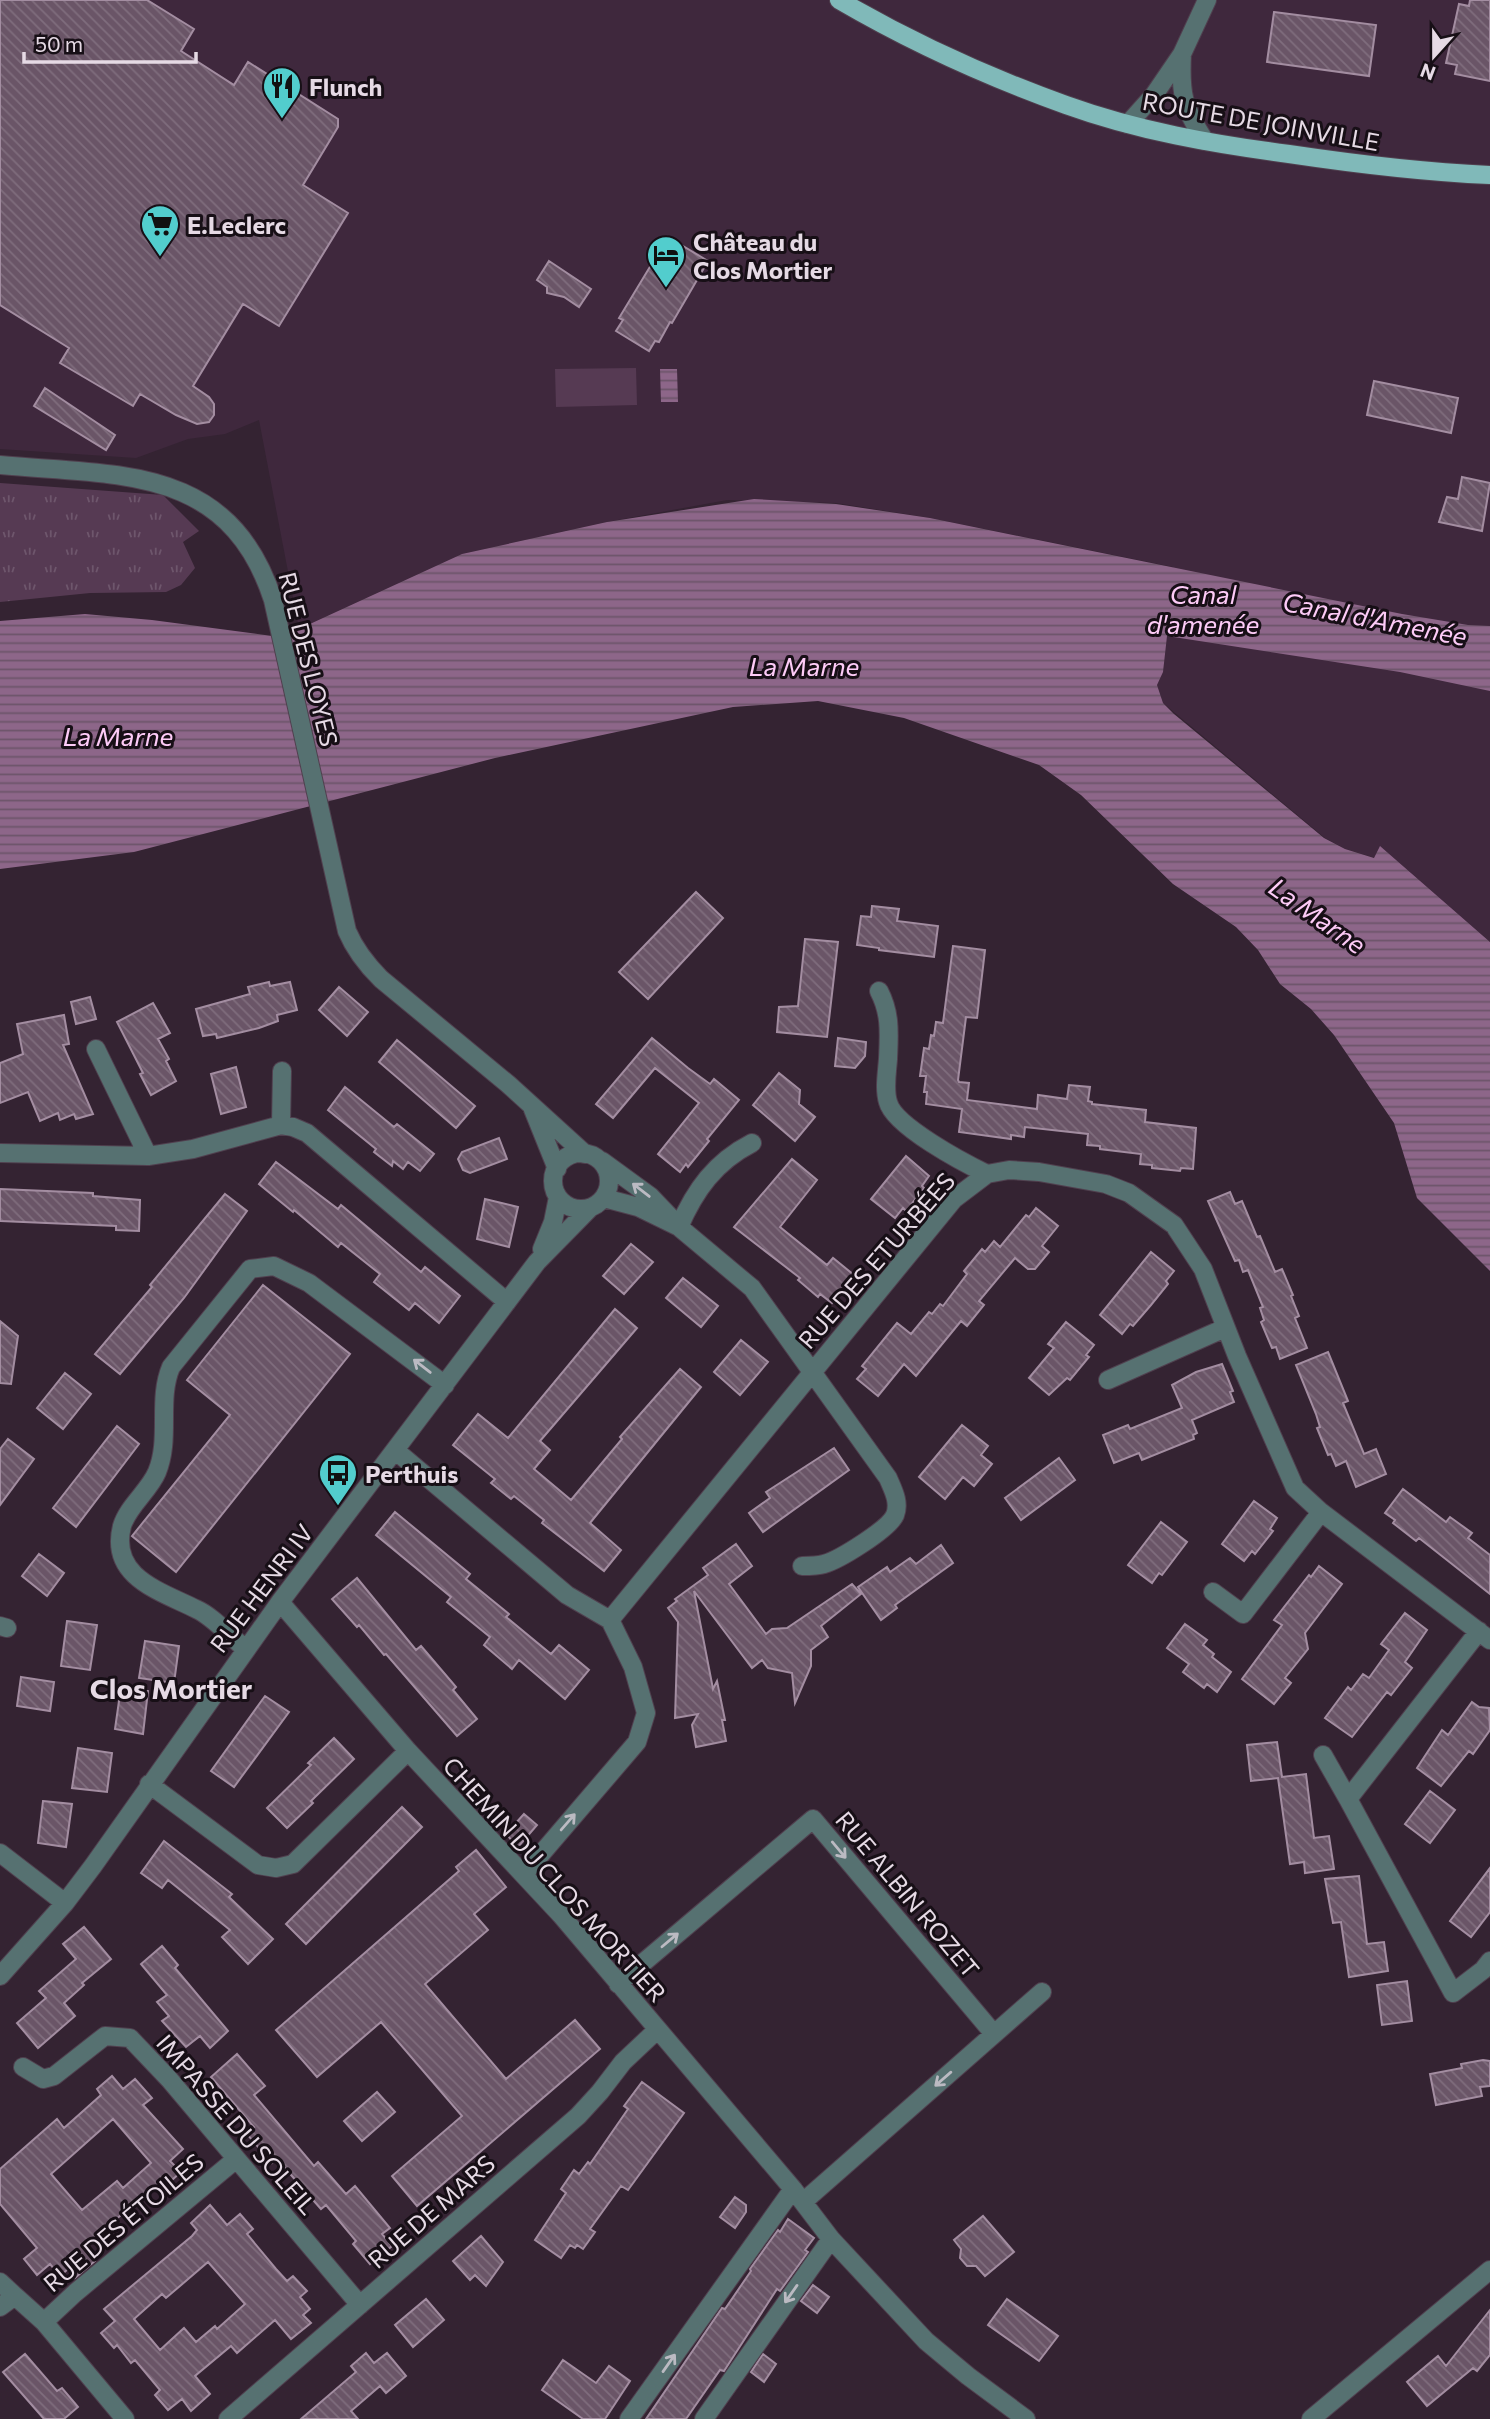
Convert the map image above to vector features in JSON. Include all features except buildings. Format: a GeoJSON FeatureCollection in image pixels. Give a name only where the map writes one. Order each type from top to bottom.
{"type":"FeatureCollection","features":[{"type":"Feature","properties":{"kind":"main road","name":"ROUTE DE JOINVILLE"},"geometry":{"type":"LineString","coordinates":[[839,0],[916,42],[985,73],[1065,105],[1128,124],[1205,141],[1372,165],[1490,175]]}},
{"type":"Feature","properties":{"kind":"street"},"geometry":{"type":"LineString","coordinates":[[1128,124],[1154,95],[1182,54],[1207,0]]}},
{"type":"Feature","properties":{"kind":"street"},"geometry":{"type":"LineString","coordinates":[[1182,54],[1183,103],[1205,141]]}},
{"type":"Feature","properties":{"kind":"street","name":"RUE DES LOYES"},"geometry":{"type":"LineString","coordinates":[[0,465],[144,478],[167,485],[201,501],[234,528],[264,571],[280,630],[347,931],[354,948],[381,979],[592,1156],[650,1196],[679,1227]]}},
{"type":"Feature","properties":{"kind":"street"},"geometry":{"type":"LineString","coordinates":[[879,991],[886,1005],[890,1026],[886,1091],[888,1105],[910,1127],[951,1157],[987,1174]]}},
{"type":"Feature","properties":{"kind":"street"},"geometry":{"type":"LineString","coordinates":[[96,1049],[148,1156]]}},
{"type":"Feature","properties":{"kind":"street"},"geometry":{"type":"LineString","coordinates":[[281,1125],[282,1071]]}},
{"type":"Feature","properties":{"kind":"street"},"geometry":{"type":"LineString","coordinates":[[531,1105],[557,1169]]}},
{"type":"Feature","properties":{"kind":"street"},"geometry":{"type":"LineString","coordinates":[[0,1153],[148,1156],[192,1149],[281,1125],[293,1127],[307,1133],[507,1302]]}},
{"type":"Feature","properties":{"kind":"street"},"geometry":{"type":"LineString","coordinates":[[679,1227],[688,1206],[716,1167],[731,1154],[751,1143]]}},
{"type":"Feature","properties":{"kind":"street"},"geometry":{"type":"LineString","coordinates":[[597,1203],[609,1184],[606,1168],[592,1156],[566,1158],[557,1169],[554,1185],[558,1197],[572,1208],[597,1203],[638,1207],[679,1227],[752,1288],[888,1478],[897,1503],[895,1516],[886,1527],[835,1559],[822,1565],[802,1566]]}},
{"type":"Feature","properties":{"kind":"street","name":"RUE DES ETURBÉES"},"geometry":{"type":"LineString","coordinates":[[610,1620],[954,1199],[987,1174],[1009,1170],[1039,1172],[1106,1184],[1129,1193],[1174,1224],[1203,1269],[1225,1328],[1295,1488],[1321,1512],[1485,1636]]}},
{"type":"Feature","properties":{"kind":"street","name":"RUE HENRI IV"},"geometry":{"type":"LineString","coordinates":[[537,1262],[553,1222],[558,1197]]}},
{"type":"Feature","properties":{"kind":"street","name":"RUE HENRI IV"},"geometry":{"type":"LineString","coordinates":[[0,1976],[65,1903],[280,1602],[537,1262],[597,1203]]}},
{"type":"Feature","properties":{"kind":"street"},"geometry":{"type":"LineString","coordinates":[[246,1649],[198,1609],[177,1602],[127,1569],[120,1539],[123,1522],[157,1473],[162,1447],[165,1383],[171,1367],[250,1269],[274,1266],[309,1283],[445,1384]]}},
{"type":"Feature","properties":{"kind":"street"},"geometry":{"type":"LineString","coordinates":[[1108,1380],[1225,1328]]}},
{"type":"Feature","properties":{"kind":"street"},"geometry":{"type":"LineString","coordinates":[[396,1451],[567,1595],[610,1620],[633,1667],[646,1713],[637,1742],[524,1874]]}},
{"type":"Feature","properties":{"kind":"street"},"geometry":{"type":"LineString","coordinates":[[1213,1592],[1242,1614],[1321,1512]]}},
{"type":"Feature","properties":{"kind":"street","name":"CHEMIN DU CLOS MORTIER"},"geometry":{"type":"LineString","coordinates":[[280,1602],[408,1751],[524,1874],[798,2196],[831,2239],[926,2341],[1026,2419]]}},
{"type":"Feature","properties":{"kind":"street"},"geometry":{"type":"LineString","coordinates":[[1348,1798],[1485,1636]]}},
{"type":"Feature","properties":{"kind":"street"},"geometry":{"type":"LineString","coordinates":[[149,1784],[258,1865],[276,1868],[293,1864],[408,1751]]}},
{"type":"Feature","properties":{"kind":"street"},"geometry":{"type":"LineString","coordinates":[[1323,1755],[1453,1993],[1483,1970],[1490,1961]]}},
{"type":"Feature","properties":{"kind":"street","name":"RUE ALBIN ROZET"},"geometry":{"type":"LineString","coordinates":[[618,1984],[813,1819],[994,2035]]}},
{"type":"Feature","properties":{"kind":"street"},"geometry":{"type":"LineString","coordinates":[[0,1853],[65,1903]]}},
{"type":"Feature","properties":{"kind":"street"},"geometry":{"type":"LineString","coordinates":[[629,2419],[798,2196],[994,2035],[1042,1992]]}},
{"type":"Feature","properties":{"kind":"street","name":"RUE DE MARS"},"geometry":{"type":"LineString","coordinates":[[228,2419],[578,2116],[623,2062],[657,2031]]}},
{"type":"Feature","properties":{"kind":"street","name":"IMPASSE DU SOLEIL"},"geometry":{"type":"LineString","coordinates":[[23,2067],[43,2079],[54,2076],[105,2036],[130,2038],[169,2079],[360,2305]]}},
{"type":"Feature","properties":{"kind":"street","name":"RUE DES ÉTOILES"},"geometry":{"type":"LineString","coordinates":[[44,2322],[235,2160]]}},
{"type":"Feature","properties":{"kind":"street"},"geometry":{"type":"LineString","coordinates":[[705,2419],[831,2239]]}},
{"type":"Feature","properties":{"kind":"street"},"geometry":{"type":"LineString","coordinates":[[1311,2419],[1490,2270]]}},
{"type":"Feature","properties":{"kind":"street"},"geometry":{"type":"LineString","coordinates":[[0,2282],[7,2302],[44,2322],[125,2419]]}},
{"type":"Feature","properties":{"kind":"shaded area"},"geometry":{"type":"Polygon","coordinates":[[[0,0],[1490,0],[1490,942],[1381,847],[1375,858],[1345,849],[1325,838],[1163,703],[1157,685],[1163,671],[1173,567],[930,518],[836,503],[727,500],[607,522],[462,554],[299,629],[259,420],[225,434],[188,439],[136,458],[0,449],[0,0]]]}},
{"type":"Feature","properties":{"kind":"green space"},"geometry":{"type":"Polygon","coordinates":[[[636,368],[637,405],[556,407],[555,369],[636,368]]]}},
{"type":"Feature","properties":{"kind":"green space"},"geometry":{"type":"Polygon","coordinates":[[[0,483],[163,495],[199,531],[183,542],[195,568],[181,585],[166,592],[90,593],[0,602],[0,483]]]}},
{"type":"Feature","properties":{"kind":"water"},"geometry":{"type":"Polygon","coordinates":[[[660,369],[677,369],[678,402],[661,402],[660,369]]]}},
{"type":"Feature","properties":{"kind":"water","name":"La Marne"},"geometry":{"type":"Polygon","coordinates":[[[754,499],[836,504],[930,518],[1402,614],[1490,626],[1490,691],[1400,672],[1167,636],[1163,672],[1157,685],[1163,703],[1174,714],[1324,838],[1345,849],[1374,858],[1380,846],[1490,942],[1490,1271],[1417,1198],[1394,1123],[1334,1035],[1311,1009],[1280,984],[1258,950],[1236,927],[1173,884],[1081,795],[1039,765],[904,718],[818,701],[733,707],[495,758],[134,852],[0,869],[0,621],[85,614],[272,636],[299,629],[462,554],[607,522],[754,499]]]}},
{"type":"Feature","properties":{"kind":"place","name":"Flunch"},"geometry":{"type":"Point","coordinates":[282,120]}},
{"type":"Feature","properties":{"kind":"place","name":"E.Leclerc"},"geometry":{"type":"Point","coordinates":[160,258]}},
{"type":"Feature","properties":{"kind":"place","name":"Château du Clos Mortier"},"geometry":{"type":"Point","coordinates":[666,289]}},
{"type":"Feature","properties":{"kind":"place","name":"Perthuis"},"geometry":{"type":"Point","coordinates":[338,1507]}},
{"type":"Feature","properties":{"kind":"district","name":"Clos Mortier"},"geometry":{"type":"Point","coordinates":[171,1688]}},
{"type":"Feature","properties":{"kind":"water label","name":"Canal d'amenée"},"geometry":{"type":"Point","coordinates":[1203,608]}},
{"type":"Feature","properties":{"kind":"water label","name":"Canal d'Amenée"},"geometry":{"type":"Point","coordinates":[1375,618]}}]}
